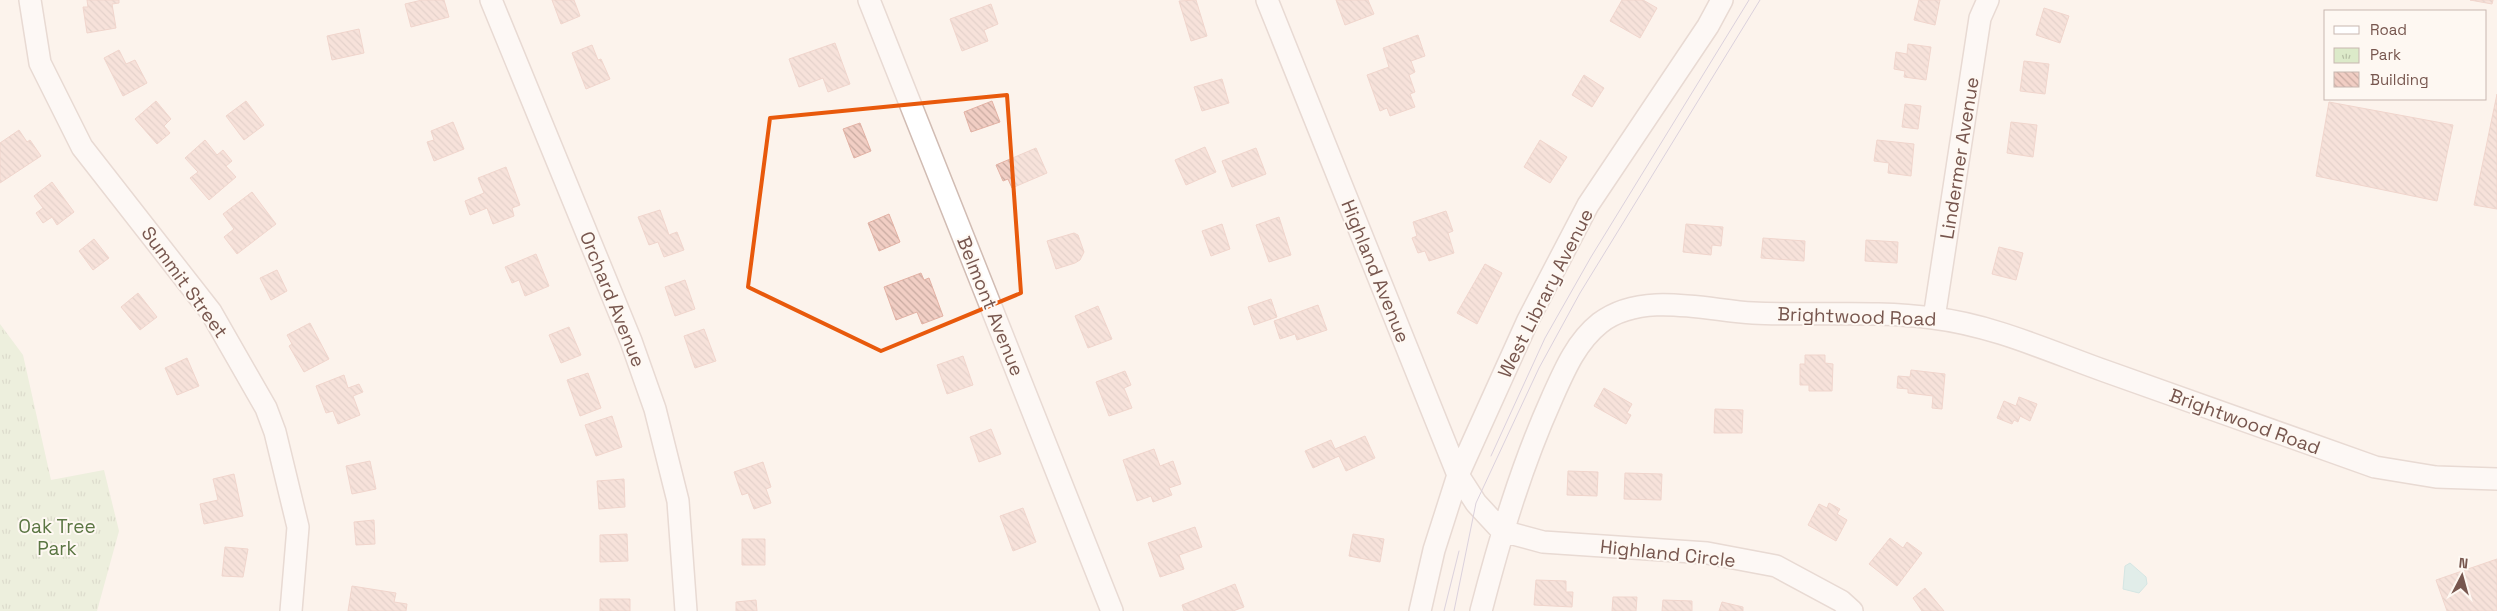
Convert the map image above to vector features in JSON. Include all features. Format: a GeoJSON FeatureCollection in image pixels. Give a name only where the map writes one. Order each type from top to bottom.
{"type":"FeatureCollection","features":[{"type":"Feature","properties":{"kind":"street","name":"Summit Street"},"geometry":{"type":"LineString","coordinates":[[30,0],[40,63],[82,147],[212,312],[266,408],[275,432],[298,527],[290,611]]}},
{"type":"Feature","properties":{"kind":"street","name":"Orchard Avenue"},"geometry":{"type":"LineString","coordinates":[[491,0],[631,341],[655,409],[678,501],[686,611]]}},
{"type":"Feature","properties":{"kind":"street","name":"Belmont Avenue"},"geometry":{"type":"LineString","coordinates":[[869,0],[1112,611]]}},
{"type":"Feature","properties":{"kind":"street","name":"Highland Avenue"},"geometry":{"type":"LineString","coordinates":[[1267,0],[1458,475],[1476,503],[1502,531]]}},
{"type":"Feature","properties":{"kind":"street","name":"West Library Avenue"},"geometry":{"type":"LineString","coordinates":[[1420,611],[1434,550],[1458,475],[1528,320],[1588,205],[1703,34],[1722,0]]}},
{"type":"Feature","properties":{"kind":"street","name":"Lindermer Avenue"},"geometry":{"type":"LineString","coordinates":[[1934,318],[1980,18],[1988,0]]}},
{"type":"Feature","properties":{"kind":"street","name":"Brightwood Road"},"geometry":{"type":"LineString","coordinates":[[1481,611],[1502,531],[1535,436],[1566,368],[1590,333],[1622,310],[1658,305],[1754,313],[1898,315],[1934,318],[2009,337],[2375,467],[2436,477],[2497,478]]}},
{"type":"Feature","properties":{"kind":"street","name":"Highland Circle"},"geometry":{"type":"LineString","coordinates":[[1502,531],[1543,542],[1708,553],[1776,566],[1841,601],[1852,611]]}},
{"type":"Feature","properties":{"kind":"highlighted area"},"geometry":{"type":"Polygon","coordinates":[[[1007,95],[1021,293],[881,351],[748,287],[770,118],[1007,95]]]}},
{"type":"Feature","properties":{"kind":"green space","name":"Oak Tree Park"},"geometry":{"type":"Polygon","coordinates":[[[0,324],[23,355],[51,480],[104,470],[119,531],[97,611],[0,611],[0,324]]]}},
{"type":"Feature","properties":{"kind":"water"},"geometry":{"type":"Polygon","coordinates":[[[2130,563],[2146,577],[2147,584],[2139,593],[2123,589],[2125,566],[2130,563]]]}},
{"type":"Feature","properties":{"kind":"building"},"geometry":{"type":"Polygon","coordinates":[[[87,0],[119,0],[119,3],[112,4],[116,28],[87,33],[83,7],[88,7],[87,0]]]}},
{"type":"Feature","properties":{"kind":"building"},"geometry":{"type":"Polygon","coordinates":[[[422,0],[444,0],[449,17],[411,27],[405,4],[422,0]]]}},
{"type":"Feature","properties":{"kind":"building"},"geometry":{"type":"Polygon","coordinates":[[[552,0],[574,0],[580,16],[561,24],[552,0]]]}},
{"type":"Feature","properties":{"kind":"building"},"geometry":{"type":"Polygon","coordinates":[[[1196,0],[1207,36],[1191,41],[1179,1],[1196,0]]]}},
{"type":"Feature","properties":{"kind":"building"},"geometry":{"type":"Polygon","coordinates":[[[1336,0],[1368,0],[1374,14],[1345,25],[1336,0]]]}},
{"type":"Feature","properties":{"kind":"building"},"geometry":{"type":"Polygon","coordinates":[[[1622,0],[1643,0],[1657,8],[1640,38],[1610,21],[1622,0]]]}},
{"type":"Feature","properties":{"kind":"building"},"geometry":{"type":"Polygon","coordinates":[[[1919,0],[1940,0],[1935,25],[1914,20],[1919,0]]]}},
{"type":"Feature","properties":{"kind":"building"},"geometry":{"type":"Polygon","coordinates":[[[2470,0],[2493,0],[2492,4],[2470,0]]]}},
{"type":"Feature","properties":{"kind":"building"},"geometry":{"type":"Polygon","coordinates":[[[991,4],[998,24],[984,30],[988,41],[962,51],[950,19],[991,4]]]}},
{"type":"Feature","properties":{"kind":"building"},"geometry":{"type":"Polygon","coordinates":[[[2044,8],[2069,16],[2060,43],[2036,35],[2044,8]]]}},
{"type":"Feature","properties":{"kind":"building"},"geometry":{"type":"Polygon","coordinates":[[[359,29],[364,53],[332,60],[327,36],[359,29]]]}},
{"type":"Feature","properties":{"kind":"building"},"geometry":{"type":"Polygon","coordinates":[[[1418,35],[1425,56],[1411,61],[1415,72],[1409,75],[1415,92],[1410,94],[1415,107],[1390,116],[1387,108],[1380,111],[1367,75],[1389,67],[1383,48],[1418,35]]]}},
{"type":"Feature","properties":{"kind":"building"},"geometry":{"type":"Polygon","coordinates":[[[835,43],[850,84],[828,92],[823,78],[799,87],[789,59],[835,43]]]}},
{"type":"Feature","properties":{"kind":"building"},"geometry":{"type":"Polygon","coordinates":[[[1908,44],[1931,47],[1926,80],[1904,77],[1905,71],[1894,69],[1896,52],[1907,54],[1908,44]]]}},
{"type":"Feature","properties":{"kind":"building"},"geometry":{"type":"Polygon","coordinates":[[[592,45],[598,60],[601,59],[610,79],[586,89],[572,53],[592,45]]]}},
{"type":"Feature","properties":{"kind":"building"},"geometry":{"type":"Polygon","coordinates":[[[119,50],[126,64],[135,60],[147,83],[123,96],[104,58],[119,50]]]}},
{"type":"Feature","properties":{"kind":"building"},"geometry":{"type":"Polygon","coordinates":[[[2024,61],[2049,64],[2045,94],[2020,91],[2024,61]]]}},
{"type":"Feature","properties":{"kind":"building"},"geometry":{"type":"Polygon","coordinates":[[[1584,75],[1604,88],[1592,107],[1572,95],[1584,75]]]}},
{"type":"Feature","properties":{"kind":"building"},"geometry":{"type":"Polygon","coordinates":[[[1222,79],[1229,103],[1202,111],[1194,87],[1222,79]]]}},
{"type":"Feature","properties":{"kind":"building"},"geometry":{"type":"Polygon","coordinates":[[[2497,94],[2497,209],[2474,205],[2497,94]]]}},
{"type":"Feature","properties":{"kind":"building"},"geometry":{"type":"Polygon","coordinates":[[[156,101],[171,119],[164,126],[170,133],[157,144],[135,119],[156,101]]]}},
{"type":"Feature","properties":{"kind":"building"},"geometry":{"type":"Polygon","coordinates":[[[246,101],[264,125],[244,140],[226,116],[246,101]]]}},
{"type":"Feature","properties":{"kind":"building"},"geometry":{"type":"Polygon","coordinates":[[[992,101],[1000,122],[971,132],[964,112],[992,101]]]}},
{"type":"Feature","properties":{"kind":"building"},"geometry":{"type":"Polygon","coordinates":[[[2329,102],[2453,125],[2437,201],[2316,176],[2329,102]]]}},
{"type":"Feature","properties":{"kind":"building"},"geometry":{"type":"Polygon","coordinates":[[[1905,104],[1921,106],[1918,129],[1902,127],[1905,104]]]}},
{"type":"Feature","properties":{"kind":"building"},"geometry":{"type":"Polygon","coordinates":[[[453,122],[464,149],[434,161],[427,142],[434,140],[431,131],[453,122]]]}},
{"type":"Feature","properties":{"kind":"building"},"geometry":{"type":"Polygon","coordinates":[[[2011,122],[2037,125],[2033,157],[2007,153],[2011,122]]]}},
{"type":"Feature","properties":{"kind":"building"},"geometry":{"type":"Polygon","coordinates":[[[860,123],[871,151],[854,158],[843,129],[860,123]]]}},
{"type":"Feature","properties":{"kind":"building"},"geometry":{"type":"Polygon","coordinates":[[[19,130],[27,142],[30,140],[41,156],[0,183],[0,143],[19,130]]]}},
{"type":"Feature","properties":{"kind":"building"},"geometry":{"type":"Polygon","coordinates":[[[205,140],[217,155],[223,150],[232,161],[226,166],[236,177],[209,200],[190,178],[198,172],[185,158],[205,140]]]}},
{"type":"Feature","properties":{"kind":"building"},"geometry":{"type":"Polygon","coordinates":[[[1540,140],[1567,157],[1550,183],[1524,167],[1540,140]]]}},
{"type":"Feature","properties":{"kind":"building"},"geometry":{"type":"Polygon","coordinates":[[[1877,140],[1914,144],[1911,176],[1888,173],[1889,163],[1874,161],[1877,140]]]}},
{"type":"Feature","properties":{"kind":"building"},"geometry":{"type":"Polygon","coordinates":[[[1205,147],[1216,172],[1186,185],[1175,160],[1205,147]]]}},
{"type":"Feature","properties":{"kind":"building"},"geometry":{"type":"Polygon","coordinates":[[[1036,148],[1047,173],[1012,188],[1008,179],[1003,181],[996,165],[1036,148]]]}},
{"type":"Feature","properties":{"kind":"building"},"geometry":{"type":"Polygon","coordinates":[[[1256,148],[1266,174],[1232,187],[1222,161],[1256,148]]]}},
{"type":"Feature","properties":{"kind":"building"},"geometry":{"type":"Polygon","coordinates":[[[506,167],[520,205],[512,208],[514,216],[493,224],[487,208],[470,215],[465,201],[484,193],[478,178],[506,167]]]}},
{"type":"Feature","properties":{"kind":"building"},"geometry":{"type":"Polygon","coordinates":[[[52,182],[74,212],[57,225],[52,217],[43,223],[36,213],[43,208],[34,196],[52,182]]]}},
{"type":"Feature","properties":{"kind":"building"},"geometry":{"type":"Polygon","coordinates":[[[252,192],[276,224],[237,254],[224,237],[234,229],[223,214],[252,192]]]}},
{"type":"Feature","properties":{"kind":"building"},"geometry":{"type":"Polygon","coordinates":[[[660,210],[669,235],[677,232],[684,250],[664,257],[658,242],[649,245],[638,217],[660,210]]]}},
{"type":"Feature","properties":{"kind":"building"},"geometry":{"type":"Polygon","coordinates":[[[1446,211],[1453,231],[1448,233],[1454,253],[1429,261],[1425,251],[1418,253],[1412,238],[1417,236],[1413,222],[1446,211]]]}},
{"type":"Feature","properties":{"kind":"building"},"geometry":{"type":"Polygon","coordinates":[[[889,214],[900,242],[879,251],[868,223],[889,214]]]}},
{"type":"Feature","properties":{"kind":"building"},"geometry":{"type":"Polygon","coordinates":[[[1279,217],[1291,255],[1269,262],[1256,225],[1279,217]]]}},
{"type":"Feature","properties":{"kind":"building"},"geometry":{"type":"Polygon","coordinates":[[[1222,224],[1230,249],[1211,256],[1202,231],[1222,224]]]}},
{"type":"Feature","properties":{"kind":"building"},"geometry":{"type":"Polygon","coordinates":[[[1686,224],[1723,227],[1721,246],[1712,245],[1711,255],[1683,252],[1686,224]]]}},
{"type":"Feature","properties":{"kind":"building"},"geometry":{"type":"Polygon","coordinates":[[[1074,233],[1078,235],[1084,252],[1080,260],[1056,269],[1047,241],[1074,233]]]}},
{"type":"Feature","properties":{"kind":"building"},"geometry":{"type":"Polygon","coordinates":[[[1763,238],[1805,241],[1804,261],[1761,258],[1763,238]]]}},
{"type":"Feature","properties":{"kind":"building"},"geometry":{"type":"Polygon","coordinates":[[[94,239],[109,258],[93,270],[79,251],[94,239]]]}},
{"type":"Feature","properties":{"kind":"building"},"geometry":{"type":"Polygon","coordinates":[[[1866,240],[1898,242],[1897,263],[1865,261],[1866,240]]]}},
{"type":"Feature","properties":{"kind":"building"},"geometry":{"type":"Polygon","coordinates":[[[1999,247],[2023,253],[2016,280],[1992,274],[1999,247]]]}},
{"type":"Feature","properties":{"kind":"building"},"geometry":{"type":"Polygon","coordinates":[[[536,254],[549,286],[525,296],[519,280],[512,283],[505,267],[536,254]]]}},
{"type":"Feature","properties":{"kind":"building"},"geometry":{"type":"Polygon","coordinates":[[[1485,264],[1502,273],[1477,324],[1457,313],[1485,264]]]}},
{"type":"Feature","properties":{"kind":"building"},"geometry":{"type":"Polygon","coordinates":[[[277,270],[287,291],[271,300],[260,278],[277,270]]]}},
{"type":"Feature","properties":{"kind":"building"},"geometry":{"type":"Polygon","coordinates":[[[921,273],[924,280],[929,278],[943,316],[922,324],[917,312],[896,320],[884,287],[921,273]]]}},
{"type":"Feature","properties":{"kind":"building"},"geometry":{"type":"Polygon","coordinates":[[[685,280],[695,309],[675,316],[665,287],[685,280]]]}},
{"type":"Feature","properties":{"kind":"building"},"geometry":{"type":"Polygon","coordinates":[[[138,293],[157,317],[140,330],[121,307],[138,293]]]}},
{"type":"Feature","properties":{"kind":"building"},"geometry":{"type":"Polygon","coordinates":[[[1271,299],[1277,317],[1254,325],[1248,307],[1271,299]]]}},
{"type":"Feature","properties":{"kind":"building"},"geometry":{"type":"Polygon","coordinates":[[[1318,305],[1327,330],[1297,340],[1295,334],[1280,339],[1274,321],[1318,305]]]}},
{"type":"Feature","properties":{"kind":"building"},"geometry":{"type":"Polygon","coordinates":[[[1098,306],[1112,339],[1088,348],[1075,316],[1098,306]]]}},
{"type":"Feature","properties":{"kind":"building"},"geometry":{"type":"Polygon","coordinates":[[[310,323],[329,359],[304,372],[289,346],[292,344],[287,335],[310,323]]]}},
{"type":"Feature","properties":{"kind":"building"},"geometry":{"type":"Polygon","coordinates":[[[569,327],[581,355],[561,363],[549,335],[569,327]]]}},
{"type":"Feature","properties":{"kind":"building"},"geometry":{"type":"Polygon","coordinates":[[[704,329],[716,361],[695,368],[684,336],[704,329]]]}},
{"type":"Feature","properties":{"kind":"building"},"geometry":{"type":"Polygon","coordinates":[[[1805,355],[1825,355],[1825,363],[1833,364],[1832,391],[1809,391],[1809,385],[1800,385],[1800,364],[1805,364],[1805,355]]]}},
{"type":"Feature","properties":{"kind":"building"},"geometry":{"type":"Polygon","coordinates":[[[963,356],[973,385],[947,394],[937,365],[963,356]]]}},
{"type":"Feature","properties":{"kind":"building"},"geometry":{"type":"Polygon","coordinates":[[[187,358],[199,386],[177,395],[165,368],[187,358]]]}},
{"type":"Feature","properties":{"kind":"building"},"geometry":{"type":"Polygon","coordinates":[[[1911,370],[1945,374],[1942,409],[1932,408],[1933,396],[1908,393],[1908,389],[1897,388],[1898,376],[1910,377],[1911,370]]]}},
{"type":"Feature","properties":{"kind":"building"},"geometry":{"type":"Polygon","coordinates":[[[1125,371],[1131,385],[1124,388],[1132,408],[1109,416],[1096,382],[1125,371]]]}},
{"type":"Feature","properties":{"kind":"building"},"geometry":{"type":"Polygon","coordinates":[[[588,373],[601,408],[580,416],[567,380],[588,373]]]}},
{"type":"Feature","properties":{"kind":"building"},"geometry":{"type":"Polygon","coordinates":[[[344,375],[348,388],[359,384],[363,392],[353,396],[360,415],[338,424],[333,411],[326,413],[316,386],[344,375]]]}},
{"type":"Feature","properties":{"kind":"building"},"geometry":{"type":"Polygon","coordinates":[[[1604,388],[1632,404],[1627,413],[1631,415],[1626,424],[1594,406],[1604,388]]]}},
{"type":"Feature","properties":{"kind":"building"},"geometry":{"type":"Polygon","coordinates":[[[2019,397],[2037,404],[2030,421],[2020,416],[2018,422],[2014,420],[2012,424],[1997,418],[2004,401],[2016,406],[2019,397]]]}},
{"type":"Feature","properties":{"kind":"building"},"geometry":{"type":"Polygon","coordinates":[[[1715,409],[1743,410],[1742,433],[1714,433],[1715,409]]]}},
{"type":"Feature","properties":{"kind":"building"},"geometry":{"type":"Polygon","coordinates":[[[612,416],[622,447],[596,456],[585,425],[612,416]]]}},
{"type":"Feature","properties":{"kind":"building"},"geometry":{"type":"Polygon","coordinates":[[[991,429],[1001,454],[979,462],[970,437],[991,429]]]}},
{"type":"Feature","properties":{"kind":"building"},"geometry":{"type":"Polygon","coordinates":[[[1365,436],[1375,458],[1346,471],[1339,456],[1313,468],[1305,451],[1331,440],[1335,449],[1365,436]]]}},
{"type":"Feature","properties":{"kind":"building"},"geometry":{"type":"Polygon","coordinates":[[[1154,449],[1160,466],[1173,461],[1181,484],[1169,488],[1172,495],[1153,502],[1151,496],[1137,501],[1123,460],[1154,449]]]}},
{"type":"Feature","properties":{"kind":"building"},"geometry":{"type":"Polygon","coordinates":[[[370,461],[376,489],[352,494],[346,466],[370,461]]]}},
{"type":"Feature","properties":{"kind":"building"},"geometry":{"type":"Polygon","coordinates":[[[763,462],[771,487],[766,489],[771,503],[754,509],[748,493],[742,495],[734,472],[763,462]]]}},
{"type":"Feature","properties":{"kind":"building"},"geometry":{"type":"Polygon","coordinates":[[[1568,471],[1598,472],[1597,496],[1567,495],[1568,471]]]}},
{"type":"Feature","properties":{"kind":"building"},"geometry":{"type":"Polygon","coordinates":[[[1625,473],[1662,474],[1661,500],[1624,499],[1625,473]]]}},
{"type":"Feature","properties":{"kind":"building"},"geometry":{"type":"Polygon","coordinates":[[[234,474],[243,516],[204,524],[200,504],[218,500],[213,479],[234,474]]]}},
{"type":"Feature","properties":{"kind":"building"},"geometry":{"type":"Polygon","coordinates":[[[624,479],[625,507],[599,509],[597,481],[624,479]]]}},
{"type":"Feature","properties":{"kind":"building"},"geometry":{"type":"Polygon","coordinates":[[[1829,503],[1840,509],[1837,514],[1847,520],[1836,541],[1808,525],[1819,504],[1827,508],[1829,503]]]}},
{"type":"Feature","properties":{"kind":"building"},"geometry":{"type":"Polygon","coordinates":[[[1023,508],[1036,542],[1013,551],[1000,516],[1023,508]]]}},
{"type":"Feature","properties":{"kind":"building"},"geometry":{"type":"Polygon","coordinates":[[[374,520],[375,544],[356,545],[354,522],[374,520]]]}},
{"type":"Feature","properties":{"kind":"building"},"geometry":{"type":"Polygon","coordinates":[[[1195,527],[1202,547],[1179,555],[1184,569],[1160,577],[1148,543],[1195,527]]]}},
{"type":"Feature","properties":{"kind":"building"},"geometry":{"type":"Polygon","coordinates":[[[627,534],[628,561],[600,562],[600,535],[627,534]]]}},
{"type":"Feature","properties":{"kind":"building"},"geometry":{"type":"Polygon","coordinates":[[[1353,534],[1384,539],[1380,562],[1349,556],[1353,534]]]}},
{"type":"Feature","properties":{"kind":"building"},"geometry":{"type":"Polygon","coordinates":[[[1890,538],[1903,548],[1907,542],[1922,553],[1897,586],[1869,564],[1890,538]]]}},
{"type":"Feature","properties":{"kind":"building"},"geometry":{"type":"Polygon","coordinates":[[[742,539],[765,539],[765,565],[742,565],[742,539]]]}},
{"type":"Feature","properties":{"kind":"building"},"geometry":{"type":"Polygon","coordinates":[[[225,547],[248,549],[243,577],[222,576],[225,547]]]}},
{"type":"Feature","properties":{"kind":"building"},"geometry":{"type":"Polygon","coordinates":[[[2497,559],[2497,611],[2447,611],[2436,580],[2497,559]]]}},
{"type":"Feature","properties":{"kind":"building"},"geometry":{"type":"Polygon","coordinates":[[[1536,580],[1566,581],[1566,592],[1573,592],[1572,607],[1534,605],[1536,580]]]}},
{"type":"Feature","properties":{"kind":"building"},"geometry":{"type":"Polygon","coordinates":[[[1235,584],[1244,607],[1233,611],[1184,611],[1182,605],[1235,584]]]}},
{"type":"Feature","properties":{"kind":"building"},"geometry":{"type":"Polygon","coordinates":[[[352,586],[396,593],[394,602],[407,604],[406,611],[348,611],[352,586]]]}},
{"type":"Feature","properties":{"kind":"building"},"geometry":{"type":"Polygon","coordinates":[[[1925,588],[1944,611],[1922,611],[1913,598],[1925,588]]]}},
{"type":"Feature","properties":{"kind":"building"},"geometry":{"type":"Polygon","coordinates":[[[1613,597],[1637,597],[1636,611],[1612,611],[1613,597]]]}},
{"type":"Feature","properties":{"kind":"building"},"geometry":{"type":"Polygon","coordinates":[[[600,599],[630,599],[630,611],[600,611],[600,599]]]}},
{"type":"Feature","properties":{"kind":"building"},"geometry":{"type":"Polygon","coordinates":[[[756,600],[757,611],[736,611],[736,602],[756,600]]]}},
{"type":"Feature","properties":{"kind":"building"},"geometry":{"type":"Polygon","coordinates":[[[1663,600],[1692,601],[1692,611],[1662,611],[1663,600]]]}},
{"type":"Feature","properties":{"kind":"building"},"geometry":{"type":"Polygon","coordinates":[[[1722,602],[1743,607],[1743,611],[1719,611],[1722,602]]]}},
{"type":"Feature","properties":{"kind":"tram line"},"geometry":{"type":"LineString","coordinates":[[1491,456],[1545,338],[1591,257],[1749,0]]}},
{"type":"Feature","properties":{"kind":"tram line"},"geometry":{"type":"LineString","coordinates":[[1454,611],[1476,503],[1539,368],[1580,293],[1760,0]]}},
{"type":"Feature","properties":{"kind":"tram line"},"geometry":{"type":"LineString","coordinates":[[1444,611],[1459,551]]}}]}
